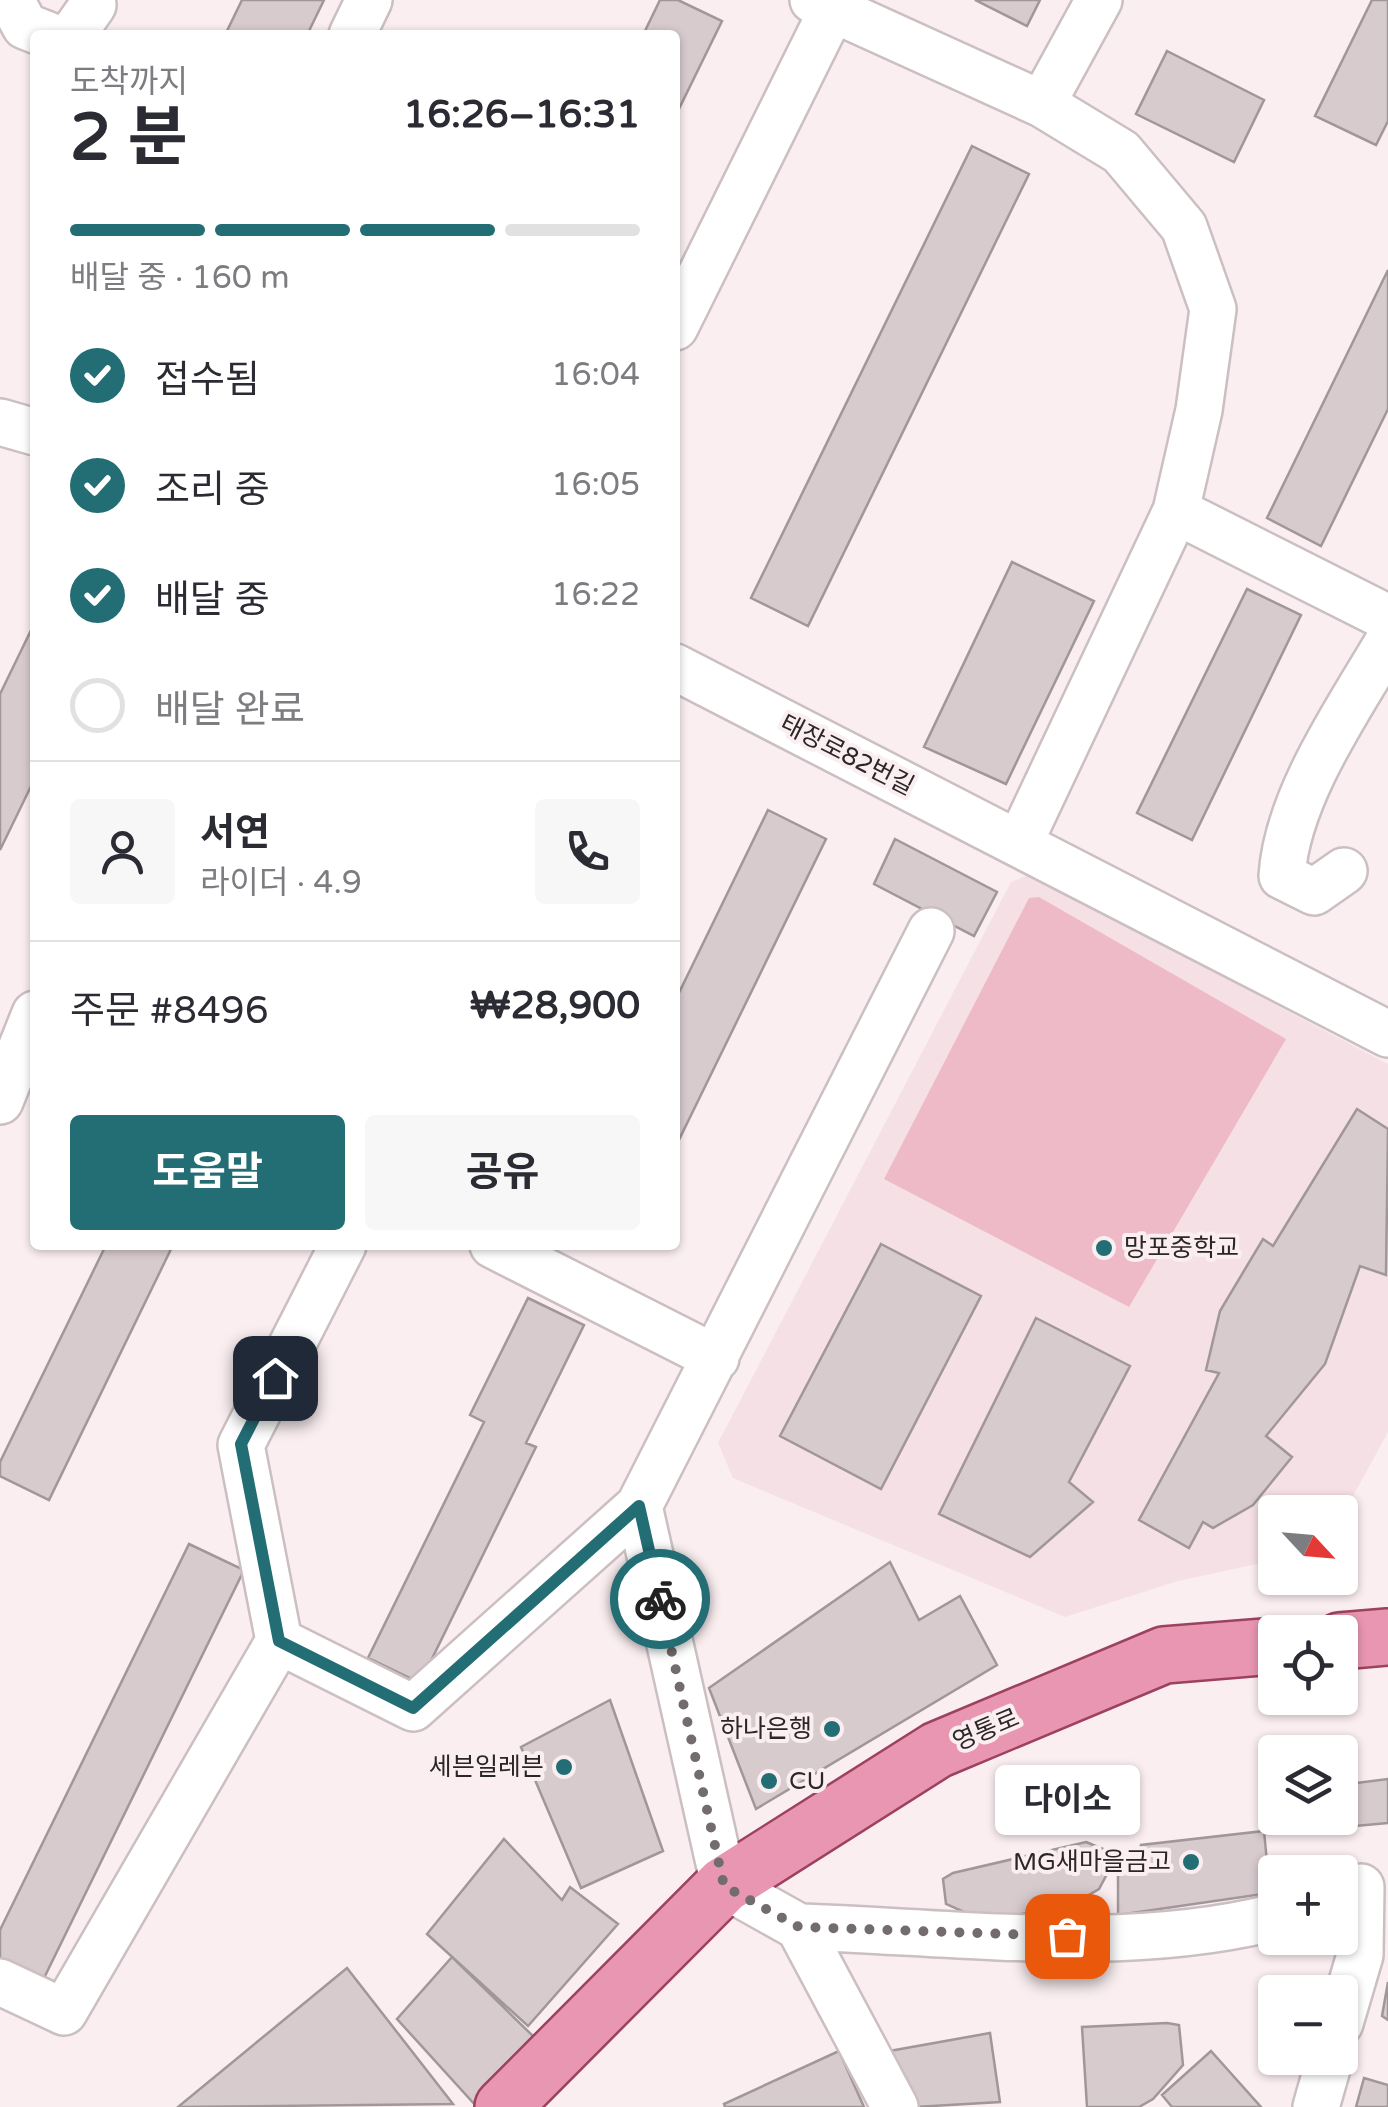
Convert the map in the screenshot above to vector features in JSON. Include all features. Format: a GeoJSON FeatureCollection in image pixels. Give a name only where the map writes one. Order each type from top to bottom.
{"type":"FeatureCollection","features":[{"type":"Feature","properties":{"kind":"main road"},"geometry":{"type":"LineString","coordinates":[[1358,1640],[1388,1637]]}},
{"type":"Feature","properties":{"kind":"main road","name":"영통로"},"geometry":{"type":"LineString","coordinates":[[503,2107],[724,1886],[938,1750],[1164,1655],[1258,1647]]}},
{"type":"Feature","properties":{"kind":"street"},"geometry":{"type":"LineString","coordinates":[[11,0],[26,26],[36,30]]}},
{"type":"Feature","properties":{"kind":"street"},"geometry":{"type":"LineString","coordinates":[[354,30],[369,0]]}},
{"type":"Feature","properties":{"kind":"street"},"geometry":{"type":"LineString","coordinates":[[1042,104],[1099,0]]}},
{"type":"Feature","properties":{"kind":"street"},"geometry":{"type":"LineString","coordinates":[[680,316],[827,3],[1042,104],[1121,152],[1184,226],[1214,309],[1199,410],[1176,510],[1019,844]]}},
{"type":"Feature","properties":{"kind":"street"},"geometry":{"type":"LineString","coordinates":[[0,422],[30,431]]}},
{"type":"Feature","properties":{"kind":"street"},"geometry":{"type":"LineString","coordinates":[[1176,510],[1385,614],[1337,729],[1284,840],[1282,876],[1314,892],[1344,871]]}},
{"type":"Feature","properties":{"kind":"street","name":"태장로82번길"},"geometry":{"type":"LineString","coordinates":[[680,670],[1388,1034]]}},
{"type":"Feature","properties":{"kind":"street"},"geometry":{"type":"LineString","coordinates":[[279,1641],[413,1708],[639,1506],[932,930]]}},
{"type":"Feature","properties":{"kind":"street"},"geometry":{"type":"LineString","coordinates":[[0,1101],[30,1026]]}},
{"type":"Feature","properties":{"kind":"street"},"geometry":{"type":"LineString","coordinates":[[0,1982],[64,2012],[279,1641],[241,1444],[341,1250]]}},
{"type":"Feature","properties":{"kind":"street"},"geometry":{"type":"LineString","coordinates":[[503,1250],[716,1358]]}},
{"type":"Feature","properties":{"kind":"street"},"geometry":{"type":"LineString","coordinates":[[639,1506],[724,1886],[799,1927],[1100,1938],[1168,1935],[1258,1920]]}},
{"type":"Feature","properties":{"kind":"street"},"geometry":{"type":"LineString","coordinates":[[1354,1975],[1360,1955],[1363,1886]]}},
{"type":"Feature","properties":{"kind":"street"},"geometry":{"type":"LineString","coordinates":[[799,1927],[895,2107]]}},
{"type":"Feature","properties":{"kind":"street"},"geometry":{"type":"LineString","coordinates":[[1316,2107],[1325,2075]]}},
{"type":"Feature","properties":{"kind":"shaded area","name":"망포중학교"},"geometry":{"type":"Polygon","coordinates":[[[1029,875],[1388,1064],[1388,1432],[1354,1495],[1258,1495],[1258,1564],[1178,1581],[1065,1617],[733,1478],[718,1443],[1011,882],[1029,875]]]}},
{"type":"Feature","properties":{"kind":"shaded area"},"geometry":{"type":"Polygon","coordinates":[[[1039,897],[1286,1039],[1129,1307],[884,1179],[1029,898],[1039,897]]]}},
{"type":"Feature","properties":{"kind":"building"},"geometry":{"type":"Polygon","coordinates":[[[242,0],[324,0],[309,30],[227,30],[242,0]]]}},
{"type":"Feature","properties":{"kind":"building"},"geometry":{"type":"Polygon","coordinates":[[[660,0],[678,0],[722,21],[680,107],[680,30],[645,30],[660,0]]]}},
{"type":"Feature","properties":{"kind":"building"},"geometry":{"type":"Polygon","coordinates":[[[975,0],[1040,0],[1027,26],[975,0]]]}},
{"type":"Feature","properties":{"kind":"building"},"geometry":{"type":"Polygon","coordinates":[[[1372,0],[1388,0],[1388,121],[1376,145],[1315,116],[1372,0]]]}},
{"type":"Feature","properties":{"kind":"building"},"geometry":{"type":"Polygon","coordinates":[[[1167,51],[1264,100],[1234,162],[1136,114],[1167,51]]]}},
{"type":"Feature","properties":{"kind":"building"},"geometry":{"type":"Polygon","coordinates":[[[972,146],[1029,174],[808,626],[751,598],[972,146]]]}},
{"type":"Feature","properties":{"kind":"building"},"geometry":{"type":"Polygon","coordinates":[[[1388,270],[1388,409],[1321,546],[1267,518],[1388,270]]]}},
{"type":"Feature","properties":{"kind":"building"},"geometry":{"type":"Polygon","coordinates":[[[1012,562],[1094,601],[1006,784],[924,747],[1012,562]]]}},
{"type":"Feature","properties":{"kind":"building"},"geometry":{"type":"Polygon","coordinates":[[[1247,589],[1301,615],[1192,840],[1137,813],[1247,589]]]}},
{"type":"Feature","properties":{"kind":"building"},"geometry":{"type":"Polygon","coordinates":[[[30,632],[30,788],[0,850],[0,694],[30,632]]]}},
{"type":"Feature","properties":{"kind":"building"},"geometry":{"type":"Polygon","coordinates":[[[768,810],[826,839],[680,1138],[680,991],[768,810]]]}},
{"type":"Feature","properties":{"kind":"building"},"geometry":{"type":"Polygon","coordinates":[[[895,839],[997,892],[974,936],[874,884],[895,839]]]}},
{"type":"Feature","properties":{"kind":"building"},"geometry":{"type":"Polygon","coordinates":[[[1357,1109],[1388,1129],[1386,1275],[1360,1266],[1325,1364],[1266,1436],[1292,1457],[1253,1505],[1213,1528],[1203,1522],[1189,1548],[1139,1520],[1219,1373],[1206,1370],[1220,1311],[1263,1239],[1273,1246],[1357,1109]]]}},
{"type":"Feature","properties":{"kind":"building"},"geometry":{"type":"Polygon","coordinates":[[[881,1244],[981,1296],[881,1489],[780,1436],[881,1244]]]}},
{"type":"Feature","properties":{"kind":"building"},"geometry":{"type":"Polygon","coordinates":[[[104,1250],[171,1250],[49,1500],[0,1476],[0,1462],[104,1250]]]}},
{"type":"Feature","properties":{"kind":"building"},"geometry":{"type":"Polygon","coordinates":[[[528,1298],[584,1325],[526,1443],[536,1447],[420,1683],[368,1658],[484,1422],[470,1415],[528,1298]]]}},
{"type":"Feature","properties":{"kind":"building"},"geometry":{"type":"Polygon","coordinates":[[[1036,1318],[1130,1366],[1069,1482],[1093,1502],[1030,1557],[939,1514],[1036,1318]]]}},
{"type":"Feature","properties":{"kind":"building"},"geometry":{"type":"Polygon","coordinates":[[[189,1544],[244,1570],[43,1980],[0,1958],[0,1930],[189,1544]]]}},
{"type":"Feature","properties":{"kind":"building"},"geometry":{"type":"Polygon","coordinates":[[[890,1562],[919,1620],[960,1596],[997,1665],[756,1809],[709,1688],[890,1562]]]}},
{"type":"Feature","properties":{"kind":"building"},"geometry":{"type":"Polygon","coordinates":[[[610,1700],[663,1851],[581,1888],[521,1747],[610,1700]]]}},
{"type":"Feature","properties":{"kind":"building"},"geometry":{"type":"Polygon","coordinates":[[[1388,1779],[1388,1823],[1358,1826],[1358,1783],[1388,1779]]]}},
{"type":"Feature","properties":{"kind":"building"},"geometry":{"type":"Polygon","coordinates":[[[1258,1832],[1264,1835],[1266,1855],[1258,1855],[1258,1895],[1118,1915],[1118,1857],[1139,1856],[1141,1845],[1258,1832]]]}},
{"type":"Feature","properties":{"kind":"building"},"geometry":{"type":"Polygon","coordinates":[[[504,1839],[562,1900],[570,1887],[618,1924],[528,2026],[427,1934],[504,1839]]]}},
{"type":"Feature","properties":{"kind":"building"},"geometry":{"type":"Polygon","coordinates":[[[1086,1842],[1106,1850],[1107,1874],[1099,1889],[1087,1896],[1087,1921],[1048,1926],[1044,1910],[984,1921],[946,1904],[943,1879],[953,1873],[1086,1842]]]}},
{"type":"Feature","properties":{"kind":"building"},"geometry":{"type":"Polygon","coordinates":[[[452,1957],[536,2039],[477,2107],[397,2019],[452,1957]]]}},
{"type":"Feature","properties":{"kind":"building"},"geometry":{"type":"Polygon","coordinates":[[[347,1968],[453,2104],[178,2107],[347,1968]]]}},
{"type":"Feature","properties":{"kind":"building"},"geometry":{"type":"Polygon","coordinates":[[[1388,1982],[1388,2020],[1382,2016],[1388,1982]]]}},
{"type":"Feature","properties":{"kind":"building"},"geometry":{"type":"Polygon","coordinates":[[[1179,2025],[1183,2065],[1153,2099],[1139,2107],[1087,2107],[1082,2027],[1179,2025]]]}},
{"type":"Feature","properties":{"kind":"building"},"geometry":{"type":"Polygon","coordinates":[[[990,2033],[1000,2102],[915,2107],[884,2052],[990,2033]]]}},
{"type":"Feature","properties":{"kind":"building"},"geometry":{"type":"Polygon","coordinates":[[[839,2051],[864,2107],[725,2107],[724,2104],[839,2051]]]}},
{"type":"Feature","properties":{"kind":"building"},"geometry":{"type":"Polygon","coordinates":[[[1211,2051],[1261,2107],[1172,2107],[1162,2095],[1211,2051]]]}},
{"type":"Feature","properties":{"kind":"building"},"geometry":{"type":"Polygon","coordinates":[[[1364,2078],[1388,2085],[1388,2107],[1356,2107],[1364,2078]]]}},
{"type":"Feature","properties":{"kind":"way so far"},"geometry":{"type":"LineString","coordinates":[[660,1599],[724,1886],[799,1927],[1067,1936]]}},
{"type":"Feature","properties":{"kind":"place","name":"망포중학교"},"geometry":{"type":"Point","coordinates":[1104,1248]}},
{"type":"Feature","properties":{"kind":"place","name":"하나은행"},"geometry":{"type":"Point","coordinates":[832,1729]}},
{"type":"Feature","properties":{"kind":"place","name":"세븐일레븐"},"geometry":{"type":"Point","coordinates":[564,1767]}},
{"type":"Feature","properties":{"kind":"place","name":"CU"},"geometry":{"type":"Point","coordinates":[769,1781]}},
{"type":"Feature","properties":{"kind":"place","name":"MG새마을금고"},"geometry":{"type":"Point","coordinates":[1191,1862]}},
{"type":"Feature","properties":{"kind":"place","name":"다이소"},"geometry":{"type":"Point","coordinates":[1067,1936]}},
{"type":"Feature","properties":{"kind":"route"},"geometry":{"type":"LineString","coordinates":[[275,1378],[241,1444],[279,1641],[413,1708],[639,1506],[660,1599]]}}]}
